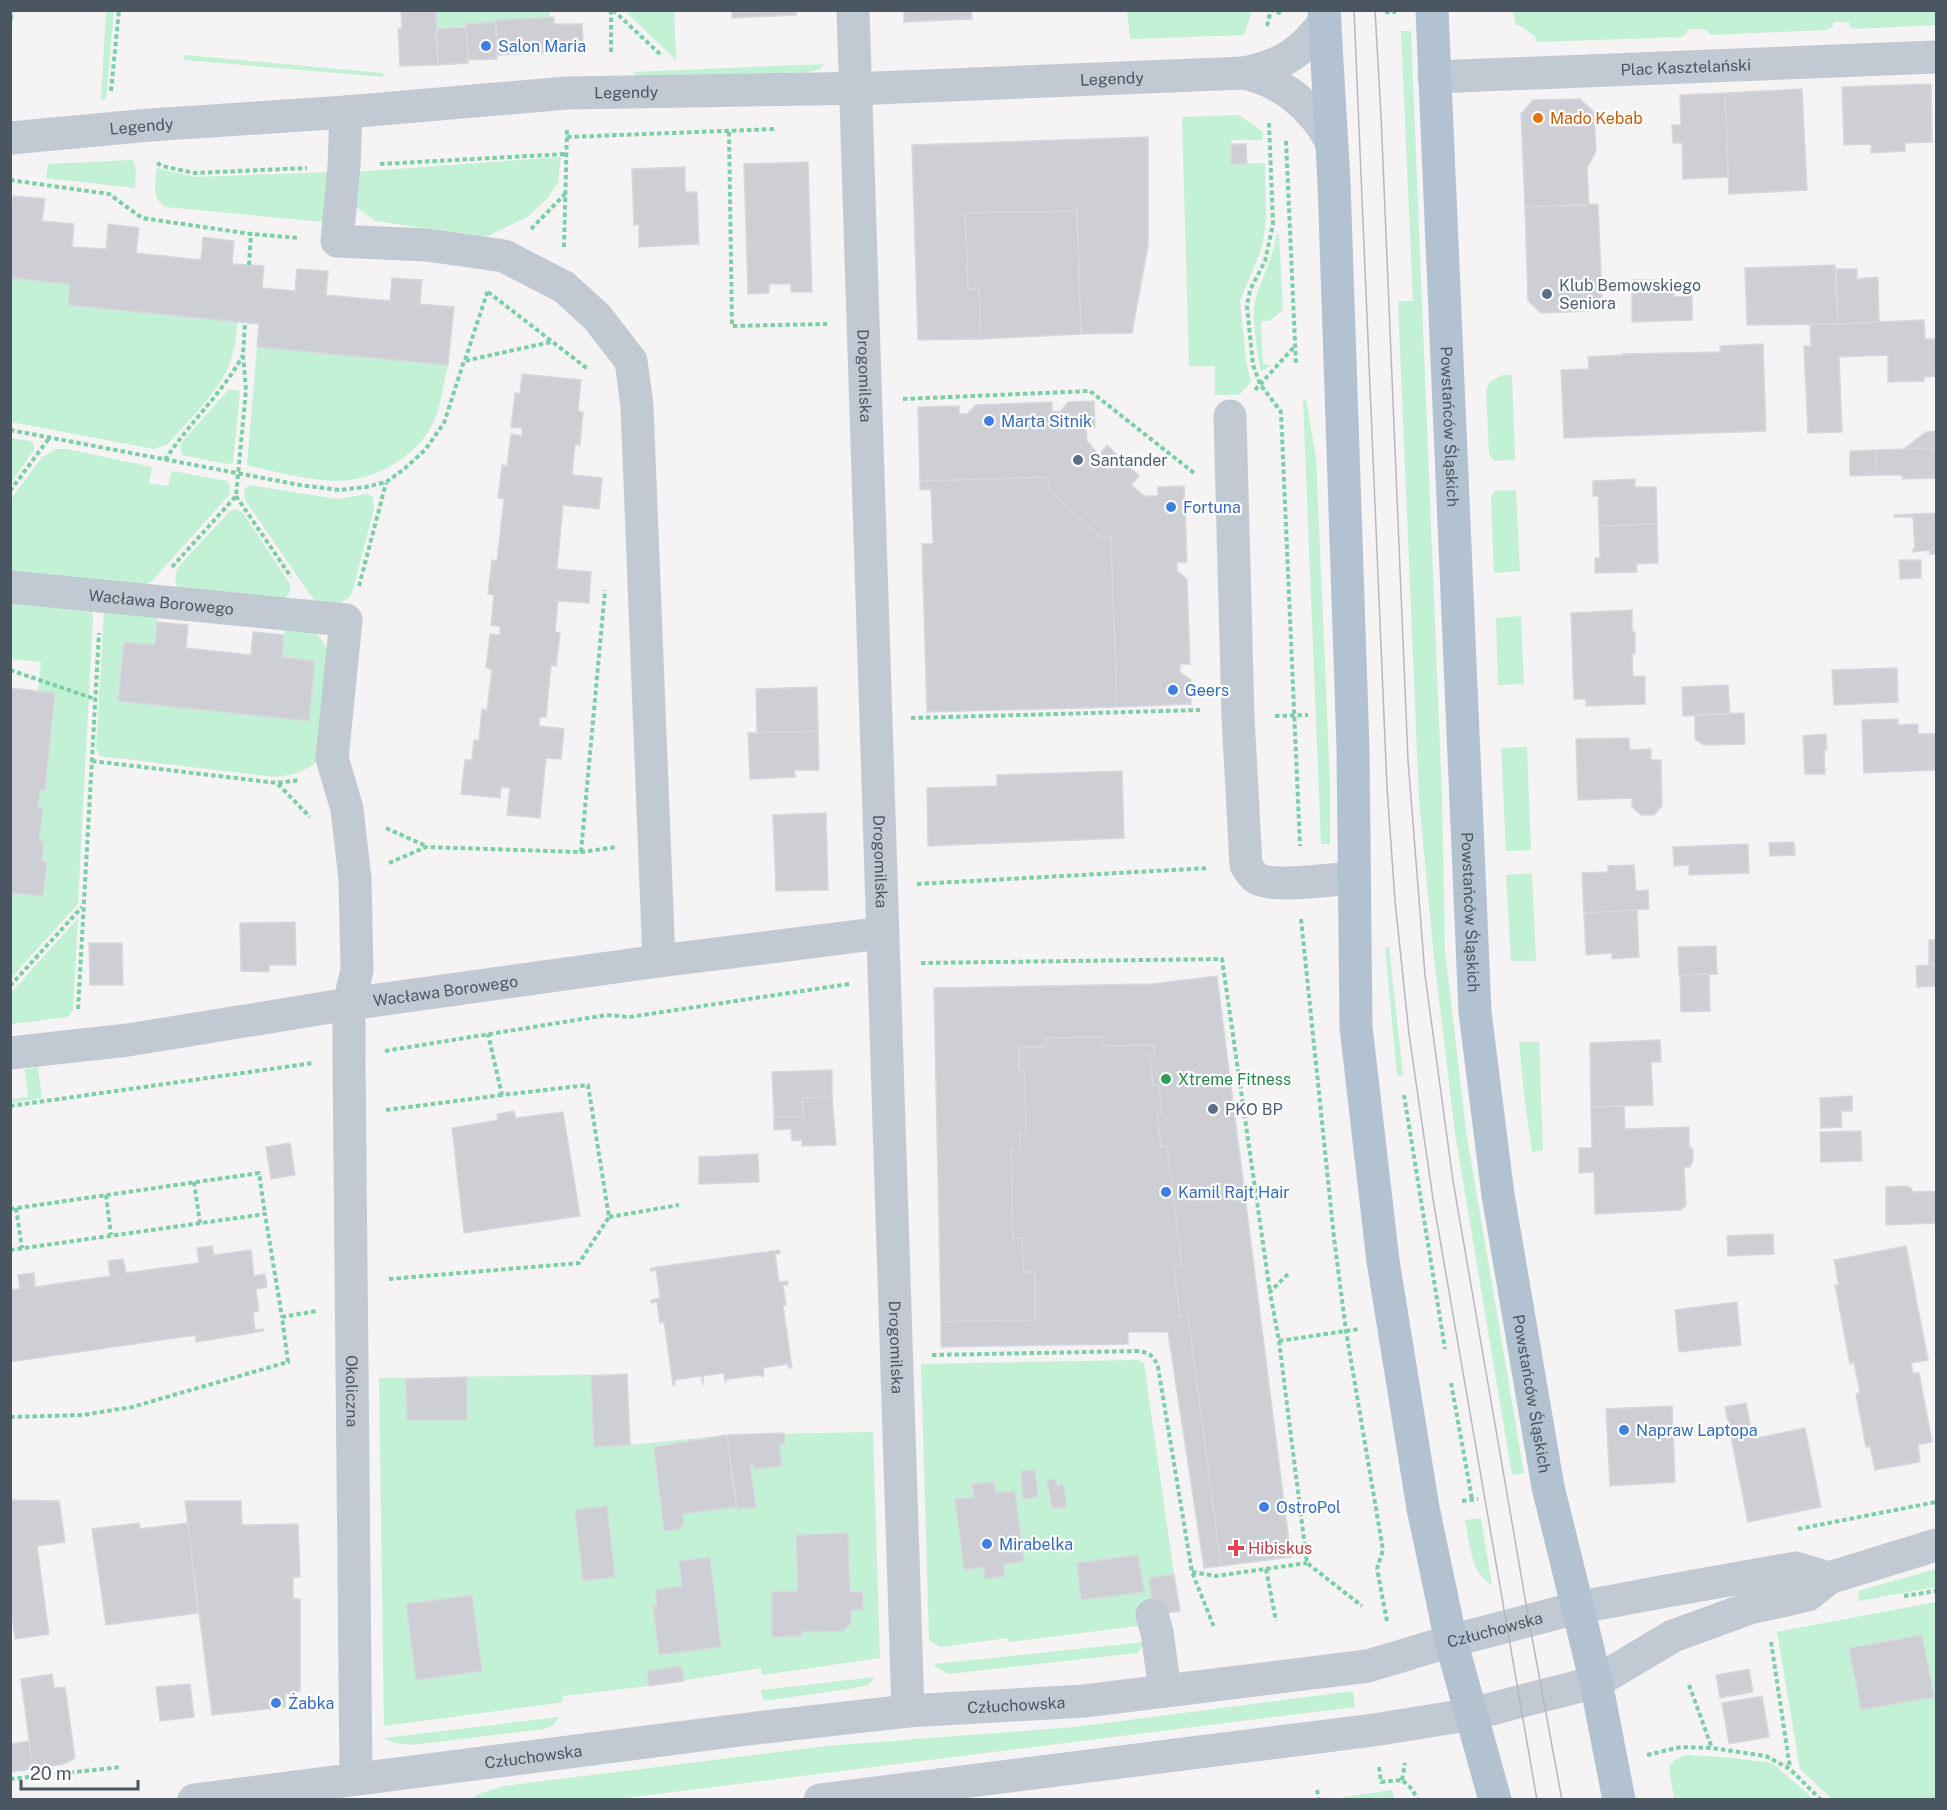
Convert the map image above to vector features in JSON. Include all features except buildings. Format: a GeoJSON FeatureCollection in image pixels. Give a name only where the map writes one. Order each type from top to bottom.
{"type":"FeatureCollection","features":[{"type":"Feature","properties":{"kind":"main road","name":"Powstańców Śląskich"},"geometry":{"type":"LineString","coordinates":[[1432,10],[1475,1012],[1500,1206],[1548,1487],[1596,1682],[1619,1800]]}},
{"type":"Feature","properties":{"kind":"main road"},"geometry":{"type":"LineString","coordinates":[[1324,16],[1331,141],[1353,748],[1356,1027],[1383,1261],[1423,1508],[1452,1641],[1495,1800]]}},
{"type":"Feature","properties":{"kind":"street","name":"Drogomilska"},"geometry":{"type":"LineString","coordinates":[[853,10],[908,1711]]}},
{"type":"Feature","properties":{"kind":"street","name":"Legendy"},"geometry":{"type":"LineString","coordinates":[[10,138],[567,93],[855,88],[1244,73],[1266,69],[1292,56],[1313,37],[1324,16]]}},
{"type":"Feature","properties":{"kind":"street","name":"Plac Kasztelański"},"geometry":{"type":"LineString","coordinates":[[1434,77],[1936,57]]}},
{"type":"Feature","properties":{"kind":"street","name":"Legendy"},"geometry":{"type":"LineString","coordinates":[[1244,73],[1260,76],[1308,107],[1321,123],[1331,141]]}},
{"type":"Feature","properties":{"kind":"street"},"geometry":{"type":"LineString","coordinates":[[346,112],[337,241],[427,245],[504,256],[564,287],[597,317],[631,361],[637,406],[659,961]]}},
{"type":"Feature","properties":{"kind":"street"},"geometry":{"type":"LineString","coordinates":[[1230,416],[1238,717],[1246,865],[1251,875],[1274,883],[1354,878]]}},
{"type":"Feature","properties":{"kind":"street","name":"Wacława Borowego"},"geometry":{"type":"LineString","coordinates":[[10,587],[332,619]]}},
{"type":"Feature","properties":{"kind":"street"},"geometry":{"type":"LineString","coordinates":[[332,619],[332,758]]}},
{"type":"Feature","properties":{"kind":"street","name":"Okoliczna"},"geometry":{"type":"LineString","coordinates":[[332,758],[347,809],[355,879],[357,970],[349,1004],[349,1058],[356,1779]]}},
{"type":"Feature","properties":{"kind":"street","name":"Wacława Borowego"},"geometry":{"type":"LineString","coordinates":[[10,1053],[128,1040],[349,1004],[882,933]]}},
{"type":"Feature","properties":{"kind":"street"},"geometry":{"type":"LineString","coordinates":[[820,1800],[1374,1730],[1472,1714],[1596,1682],[1672,1636],[1750,1608],[1808,1595],[1829,1578],[1936,1545]]}},
{"type":"Feature","properties":{"kind":"street","name":"Człuchowska"},"geometry":{"type":"LineString","coordinates":[[194,1800],[692,1736],[908,1711],[1084,1701],[1368,1666],[1576,1608],[1796,1568],[1829,1578]]}},
{"type":"Feature","properties":{"kind":"street"},"geometry":{"type":"LineString","coordinates":[[1152,1615],[1157,1632],[1165,1691]]}},
{"type":"Feature","properties":{"kind":"path"},"geometry":{"type":"LineString","coordinates":[[10,27],[12,10]]}},
{"type":"Feature","properties":{"kind":"path"},"geometry":{"type":"LineString","coordinates":[[110,97],[119,10]]}},
{"type":"Feature","properties":{"kind":"path"},"geometry":{"type":"LineString","coordinates":[[612,10],[665,58]]}},
{"type":"Feature","properties":{"kind":"path"},"geometry":{"type":"LineString","coordinates":[[611,93],[612,10]]}},
{"type":"Feature","properties":{"kind":"path"},"geometry":{"type":"LineString","coordinates":[[564,287],[567,93]]}},
{"type":"Feature","properties":{"kind":"path"},"geometry":{"type":"LineString","coordinates":[[1261,117],[1276,126]]}},
{"type":"Feature","properties":{"kind":"path"},"geometry":{"type":"LineString","coordinates":[[567,137],[787,129]]}},
{"type":"Feature","properties":{"kind":"path"},"geometry":{"type":"LineString","coordinates":[[729,132],[732,326],[832,324]]}},
{"type":"Feature","properties":{"kind":"path"},"geometry":{"type":"LineString","coordinates":[[1284,132],[1296,365]]}},
{"type":"Feature","properties":{"kind":"path"},"geometry":{"type":"LineString","coordinates":[[154,160],[162,166],[195,173],[566,154]]}},
{"type":"Feature","properties":{"kind":"path"},"geometry":{"type":"LineString","coordinates":[[10,180],[109,194],[142,218],[251,234],[337,241]]}},
{"type":"Feature","properties":{"kind":"path"},"geometry":{"type":"LineString","coordinates":[[249,265],[251,234]]}},
{"type":"Feature","properties":{"kind":"path"},"geometry":{"type":"LineString","coordinates":[[478,285],[590,371]]}},
{"type":"Feature","properties":{"kind":"path"},"geometry":{"type":"LineString","coordinates":[[142,600],[236,496],[246,390],[243,355],[244,323]]}},
{"type":"Feature","properties":{"kind":"path"},"geometry":{"type":"LineString","coordinates":[[10,430],[238,474],[339,490],[366,487],[386,482],[425,450],[444,423],[464,361],[551,342]]}},
{"type":"Feature","properties":{"kind":"path"},"geometry":{"type":"LineString","coordinates":[[1230,416],[1295,346]]}},
{"type":"Feature","properties":{"kind":"path"},"geometry":{"type":"LineString","coordinates":[[165,460],[178,440],[225,386],[243,355]]}},
{"type":"Feature","properties":{"kind":"path"},"geometry":{"type":"LineString","coordinates":[[899,399],[1090,391],[1194,474]]}},
{"type":"Feature","properties":{"kind":"path"},"geometry":{"type":"LineString","coordinates":[[10,491],[50,437]]}},
{"type":"Feature","properties":{"kind":"path"},"geometry":{"type":"LineString","coordinates":[[236,496],[332,619],[357,595],[386,482]]}},
{"type":"Feature","properties":{"kind":"path"},"geometry":{"type":"LineString","coordinates":[[581,852],[605,590]]}},
{"type":"Feature","properties":{"kind":"path"},"geometry":{"type":"LineString","coordinates":[[78,1020],[82,907],[101,595]]}},
{"type":"Feature","properties":{"kind":"path"},"geometry":{"type":"LineString","coordinates":[[10,670],[95,699]]}},
{"type":"Feature","properties":{"kind":"path"},"geometry":{"type":"LineString","coordinates":[[910,718],[1198,709],[1202,711],[1202,699]]}},
{"type":"Feature","properties":{"kind":"path"},"geometry":{"type":"LineString","coordinates":[[1238,717],[1308,715]]}},
{"type":"Feature","properties":{"kind":"path"},"geometry":{"type":"LineString","coordinates":[[92,761],[277,783],[301,779],[318,771],[332,758]]}},
{"type":"Feature","properties":{"kind":"path"},"geometry":{"type":"LineString","coordinates":[[355,879],[426,847],[581,852],[655,843]]}},
{"type":"Feature","properties":{"kind":"path"},"geometry":{"type":"LineString","coordinates":[[880,886],[1213,867]]}},
{"type":"Feature","properties":{"kind":"path"},"geometry":{"type":"LineString","coordinates":[[10,986],[82,907]]}},
{"type":"Feature","properties":{"kind":"path"},"geometry":{"type":"LineString","coordinates":[[10,1106],[349,1058],[607,1015],[629,1017],[909,977],[908,963],[1222,959],[1279,1341],[1307,1563],[1362,1606]]}},
{"type":"Feature","properties":{"kind":"path"},"geometry":{"type":"LineString","coordinates":[[488,1034],[502,1095]]}},
{"type":"Feature","properties":{"kind":"path"},"geometry":{"type":"LineString","coordinates":[[379,1111],[588,1085],[609,1217],[579,1263],[381,1280]]}},
{"type":"Feature","properties":{"kind":"path"},"geometry":{"type":"LineString","coordinates":[[1402,1085],[1446,1349]]}},
{"type":"Feature","properties":{"kind":"path"},"geometry":{"type":"LineString","coordinates":[[10,1209],[259,1173],[288,1362],[132,1407],[83,1415],[10,1418]]}},
{"type":"Feature","properties":{"kind":"path"},"geometry":{"type":"LineString","coordinates":[[195,1182],[200,1223]]}},
{"type":"Feature","properties":{"kind":"path"},"geometry":{"type":"LineString","coordinates":[[106,1195],[111,1235]]}},
{"type":"Feature","properties":{"kind":"path"},"geometry":{"type":"LineString","coordinates":[[609,1217],[679,1205]]}},
{"type":"Feature","properties":{"kind":"path"},"geometry":{"type":"LineString","coordinates":[[16,1208],[21,1248]]}},
{"type":"Feature","properties":{"kind":"path"},"geometry":{"type":"LineString","coordinates":[[10,1250],[265,1214]]}},
{"type":"Feature","properties":{"kind":"path"},"geometry":{"type":"LineString","coordinates":[[1270,1292],[1288,1274]]}},
{"type":"Feature","properties":{"kind":"path"},"geometry":{"type":"LineString","coordinates":[[282,1317],[327,1309]]}},
{"type":"Feature","properties":{"kind":"path"},"geometry":{"type":"LineString","coordinates":[[1279,1341],[1367,1329]]}},
{"type":"Feature","properties":{"kind":"path"},"geometry":{"type":"LineString","coordinates":[[926,1355],[1148,1353],[1155,1359],[1192,1572],[1214,1627]]}},
{"type":"Feature","properties":{"kind":"path"},"geometry":{"type":"LineString","coordinates":[[1452,1383],[1475,1499],[1462,1501]]}},
{"type":"Feature","properties":{"kind":"path"},"geometry":{"type":"LineString","coordinates":[[1788,1532],[1936,1502]]}},
{"type":"Feature","properties":{"kind":"path"},"geometry":{"type":"LineString","coordinates":[[1192,1572],[1216,1576],[1307,1563]]}},
{"type":"Feature","properties":{"kind":"path"},"geometry":{"type":"LineString","coordinates":[[1266,1569],[1276,1621]]}},
{"type":"Feature","properties":{"kind":"path"},"geometry":{"type":"LineString","coordinates":[[1904,1596],[1936,1591]]}},
{"type":"Feature","properties":{"kind":"path"},"geometry":{"type":"LineString","coordinates":[[1770,1636],[1790,1769]]}},
{"type":"Feature","properties":{"kind":"path"},"geometry":{"type":"LineString","coordinates":[[1689,1685],[1712,1748]]}},
{"type":"Feature","properties":{"kind":"path"},"geometry":{"type":"LineString","coordinates":[[1642,1747],[1644,1756],[1681,1747],[1712,1748],[1766,1756],[1790,1769],[1821,1800]]}},
{"type":"Feature","properties":{"kind":"path"},"geometry":{"type":"LineString","coordinates":[[1378,1763],[1381,1782],[1402,1780],[1412,1789],[1418,1800]]}},
{"type":"Feature","properties":{"kind":"path"},"geometry":{"type":"LineString","coordinates":[[10,1779],[122,1767]]}},
{"type":"Feature","properties":{"kind":"path"},"geometry":{"type":"LineString","coordinates":[[1317,1790],[1319,1800]]}},
{"type":"Feature","properties":{"kind":"green space"},"geometry":{"type":"Polygon","coordinates":[[[1127,10],[1252,11],[1244,35],[1130,39],[1127,10]]]}},
{"type":"Feature","properties":{"kind":"green space"},"geometry":{"type":"Polygon","coordinates":[[[1936,10],[1936,25],[1856,29],[1850,27],[1849,22],[1834,22],[1827,30],[1711,35],[1705,29],[1688,29],[1681,37],[1539,42],[1536,41],[1535,36],[1516,25],[1513,11],[1936,10]]]}},
{"type":"Feature","properties":{"kind":"green space"},"geometry":{"type":"Polygon","coordinates":[[[106,11],[114,11],[106,99],[101,99],[106,11]]]}},
{"type":"Feature","properties":{"kind":"green space"},"geometry":{"type":"Polygon","coordinates":[[[436,11],[550,11],[550,17],[496,20],[496,22],[436,29],[436,11]]]}},
{"type":"Feature","properties":{"kind":"green space"},"geometry":{"type":"Polygon","coordinates":[[[625,11],[674,11],[676,60],[625,11]]]}},
{"type":"Feature","properties":{"kind":"green space"},"geometry":{"type":"Polygon","coordinates":[[[1401,31],[1411,31],[1442,797],[1445,950],[1466,1131],[1524,1473],[1512,1475],[1455,1133],[1434,957],[1419,800],[1398,301],[1413,301],[1401,31]]]}},
{"type":"Feature","properties":{"kind":"green space"},"geometry":{"type":"Polygon","coordinates":[[[185,55],[383,73],[384,77],[184,60],[185,55]]]}},
{"type":"Feature","properties":{"kind":"green space"},"geometry":{"type":"Polygon","coordinates":[[[824,64],[820,69],[806,73],[641,78],[632,72],[824,64]]]}},
{"type":"Feature","properties":{"kind":"green space"},"geometry":{"type":"Polygon","coordinates":[[[1239,115],[1263,132],[1262,140],[1231,140],[1231,164],[1265,163],[1266,219],[1260,253],[1240,301],[1246,361],[1251,382],[1239,395],[1215,395],[1215,366],[1189,366],[1182,117],[1239,115]]]}},
{"type":"Feature","properties":{"kind":"green space"},"geometry":{"type":"Polygon","coordinates":[[[561,157],[558,183],[546,200],[527,217],[486,237],[375,221],[357,208],[354,200],[354,172],[561,157]]]}},
{"type":"Feature","properties":{"kind":"green space"},"geometry":{"type":"Polygon","coordinates":[[[133,160],[136,171],[135,188],[46,178],[48,164],[133,160]]]}},
{"type":"Feature","properties":{"kind":"green space"},"geometry":{"type":"Polygon","coordinates":[[[157,168],[195,177],[330,172],[323,222],[166,207],[161,204],[156,195],[157,168]]]}},
{"type":"Feature","properties":{"kind":"green space"},"geometry":{"type":"Polygon","coordinates":[[[1277,234],[1279,234],[1283,310],[1269,321],[1261,321],[1263,364],[1271,365],[1261,372],[1255,336],[1254,307],[1277,234]]]}},
{"type":"Feature","properties":{"kind":"green space"},"geometry":{"type":"Polygon","coordinates":[[[10,278],[70,284],[68,305],[238,322],[231,360],[220,383],[204,404],[168,444],[154,449],[11,422],[10,278]]]}},
{"type":"Feature","properties":{"kind":"green space"},"geometry":{"type":"Polygon","coordinates":[[[257,347],[448,365],[439,405],[431,427],[424,438],[404,457],[379,472],[352,480],[317,480],[247,464],[257,347]]]}},
{"type":"Feature","properties":{"kind":"green space"},"geometry":{"type":"Polygon","coordinates":[[[1502,375],[1512,375],[1515,460],[1494,461],[1489,454],[1486,391],[1489,383],[1502,375]]]}},
{"type":"Feature","properties":{"kind":"green space"},"geometry":{"type":"Polygon","coordinates":[[[229,389],[240,391],[233,463],[227,464],[182,455],[180,448],[182,442],[229,389]]]}},
{"type":"Feature","properties":{"kind":"green space"},"geometry":{"type":"Polygon","coordinates":[[[1306,399],[1316,457],[1330,782],[1330,844],[1321,844],[1303,400],[1306,399]]]}},
{"type":"Feature","properties":{"kind":"green space"},"geometry":{"type":"Polygon","coordinates":[[[11,438],[30,441],[34,444],[34,450],[11,483],[11,438]]]}},
{"type":"Feature","properties":{"kind":"green space"},"geometry":{"type":"Polygon","coordinates":[[[56,449],[67,449],[152,467],[149,483],[168,486],[172,471],[227,481],[230,486],[229,495],[152,581],[146,584],[11,573],[11,499],[42,457],[56,449]]]}},
{"type":"Feature","properties":{"kind":"green space"},"geometry":{"type":"Polygon","coordinates":[[[250,485],[337,499],[367,494],[373,497],[374,509],[352,593],[348,598],[334,604],[313,599],[245,500],[244,489],[250,485]]]}},
{"type":"Feature","properties":{"kind":"green space"},"geometry":{"type":"Polygon","coordinates":[[[1516,490],[1520,571],[1494,573],[1491,498],[1495,491],[1516,490]]]}},
{"type":"Feature","properties":{"kind":"green space"},"geometry":{"type":"Polygon","coordinates":[[[236,509],[243,513],[290,584],[289,593],[284,598],[177,588],[175,579],[178,567],[231,510],[236,509]]]}},
{"type":"Feature","properties":{"kind":"green space"},"geometry":{"type":"Polygon","coordinates":[[[11,598],[92,610],[93,616],[78,904],[11,978],[11,893],[43,896],[47,862],[42,861],[44,842],[39,841],[43,808],[38,807],[40,790],[45,790],[55,693],[38,691],[41,662],[11,659],[11,598]]]}},
{"type":"Feature","properties":{"kind":"green space"},"geometry":{"type":"Polygon","coordinates":[[[104,610],[158,610],[155,645],[124,642],[118,701],[309,721],[315,661],[282,657],[285,624],[314,632],[323,641],[330,657],[322,757],[300,772],[274,777],[100,756],[96,749],[104,610]]]}},
{"type":"Feature","properties":{"kind":"green space"},"geometry":{"type":"Polygon","coordinates":[[[1521,616],[1524,684],[1498,685],[1496,618],[1521,616]]]}},
{"type":"Feature","properties":{"kind":"green space"},"geometry":{"type":"Polygon","coordinates":[[[1527,747],[1531,850],[1506,851],[1501,748],[1527,747]]]}},
{"type":"Feature","properties":{"kind":"green space"},"geometry":{"type":"Polygon","coordinates":[[[1532,873],[1536,961],[1511,961],[1506,875],[1532,873]]]}},
{"type":"Feature","properties":{"kind":"green space"},"geometry":{"type":"Polygon","coordinates":[[[78,918],[73,1010],[68,1017],[11,1024],[11,993],[78,918]]]}},
{"type":"Feature","properties":{"kind":"green space"},"geometry":{"type":"Polygon","coordinates":[[[1385,947],[1389,947],[1403,1075],[1397,1075],[1385,947]]]}},
{"type":"Feature","properties":{"kind":"green space"},"geometry":{"type":"Polygon","coordinates":[[[1519,1042],[1539,1042],[1543,1150],[1532,1152],[1524,1094],[1519,1042]]]}},
{"type":"Feature","properties":{"kind":"green space"},"geometry":{"type":"Polygon","coordinates":[[[38,1067],[42,1098],[11,1103],[11,1099],[28,1097],[25,1069],[38,1067]]]}},
{"type":"Feature","properties":{"kind":"green space"},"geometry":{"type":"Polygon","coordinates":[[[1138,1360],[1144,1363],[1174,1574],[1149,1578],[1154,1615],[1145,1625],[1009,1642],[1008,1638],[940,1647],[929,1640],[921,1364],[1138,1360]]]}},
{"type":"Feature","properties":{"kind":"green space"},"geometry":{"type":"Polygon","coordinates":[[[627,1374],[631,1445],[727,1435],[873,1432],[880,1658],[762,1675],[761,1668],[649,1686],[563,1696],[562,1702],[558,1703],[384,1726],[379,1378],[627,1374]]]}},
{"type":"Feature","properties":{"kind":"green space"},"geometry":{"type":"Polygon","coordinates":[[[1481,1518],[1492,1585],[1479,1573],[1475,1565],[1465,1520],[1481,1518]]]}},
{"type":"Feature","properties":{"kind":"green space"},"geometry":{"type":"Polygon","coordinates":[[[1936,1569],[1936,1587],[1859,1601],[1858,1591],[1936,1569]]]}},
{"type":"Feature","properties":{"kind":"green space"},"geometry":{"type":"Polygon","coordinates":[[[1936,1602],[1936,1799],[1832,1799],[1800,1769],[1777,1632],[1936,1602]]]}},
{"type":"Feature","properties":{"kind":"green space"},"geometry":{"type":"Polygon","coordinates":[[[1144,1642],[1138,1653],[949,1674],[934,1664],[1144,1642]]]}},
{"type":"Feature","properties":{"kind":"green space"},"geometry":{"type":"Polygon","coordinates":[[[874,1677],[869,1684],[855,1688],[771,1700],[762,1698],[761,1690],[874,1677]]]}},
{"type":"Feature","properties":{"kind":"green space"},"geometry":{"type":"Polygon","coordinates":[[[1353,1691],[1355,1707],[617,1799],[471,1799],[476,1795],[503,1786],[827,1746],[1075,1727],[1353,1691]]]}},
{"type":"Feature","properties":{"kind":"green space"},"geometry":{"type":"Polygon","coordinates":[[[559,1717],[554,1725],[544,1729],[412,1745],[394,1743],[384,1738],[559,1717]]]}},
{"type":"Feature","properties":{"kind":"green space"},"geometry":{"type":"Polygon","coordinates":[[[1685,1755],[1772,1763],[1814,1799],[1674,1799],[1669,1767],[1675,1760],[1685,1755]]]}},
{"type":"Feature","properties":{"kind":"green space"},"geometry":{"type":"Polygon","coordinates":[[[1392,1790],[1395,1799],[1342,1799],[1344,1797],[1392,1790]]]}},
{"type":"Feature","properties":{"kind":"tram line"},"geometry":{"type":"LineString","coordinates":[[1354,10],[1387,787],[1395,901],[1409,1034],[1433,1199],[1537,1800]]}},
{"type":"Feature","properties":{"kind":"tram line"},"geometry":{"type":"LineString","coordinates":[[1375,10],[1408,760],[1425,975],[1453,1181],[1562,1800]]}},
{"type":"Feature","properties":{"kind":"place","name":"Salon Maria"},"geometry":{"type":"Point","coordinates":[486,46]}},
{"type":"Feature","properties":{"kind":"place","name":"Mado Kebab"},"geometry":{"type":"Point","coordinates":[1538,118]}},
{"type":"Feature","properties":{"kind":"place","name":"Klub Bemowskiego Seniora"},"geometry":{"type":"Point","coordinates":[1547,294]}},
{"type":"Feature","properties":{"kind":"place","name":"Marta Sitnik"},"geometry":{"type":"Point","coordinates":[989,421]}},
{"type":"Feature","properties":{"kind":"place","name":"Santander"},"geometry":{"type":"Point","coordinates":[1078,460]}},
{"type":"Feature","properties":{"kind":"place","name":"Fortuna"},"geometry":{"type":"Point","coordinates":[1171,507]}},
{"type":"Feature","properties":{"kind":"place","name":"Geers"},"geometry":{"type":"Point","coordinates":[1173,690]}},
{"type":"Feature","properties":{"kind":"place","name":"Xtreme Fitness"},"geometry":{"type":"Point","coordinates":[1166,1079]}},
{"type":"Feature","properties":{"kind":"place","name":"PKO BP"},"geometry":{"type":"Point","coordinates":[1213,1109]}},
{"type":"Feature","properties":{"kind":"place","name":"Kamil Rajt Hair"},"geometry":{"type":"Point","coordinates":[1166,1192]}},
{"type":"Feature","properties":{"kind":"place","name":"Napraw Laptopa"},"geometry":{"type":"Point","coordinates":[1624,1430]}},
{"type":"Feature","properties":{"kind":"place","name":"OstroPol"},"geometry":{"type":"Point","coordinates":[1264,1507]}},
{"type":"Feature","properties":{"kind":"place","name":"Mirabelka"},"geometry":{"type":"Point","coordinates":[987,1544]}},
{"type":"Feature","properties":{"kind":"place","name":"Hibiskus"},"geometry":{"type":"Point","coordinates":[1236,1548]}},
{"type":"Feature","properties":{"kind":"place","name":"Żabka"},"geometry":{"type":"Point","coordinates":[276,1703]}}]}
